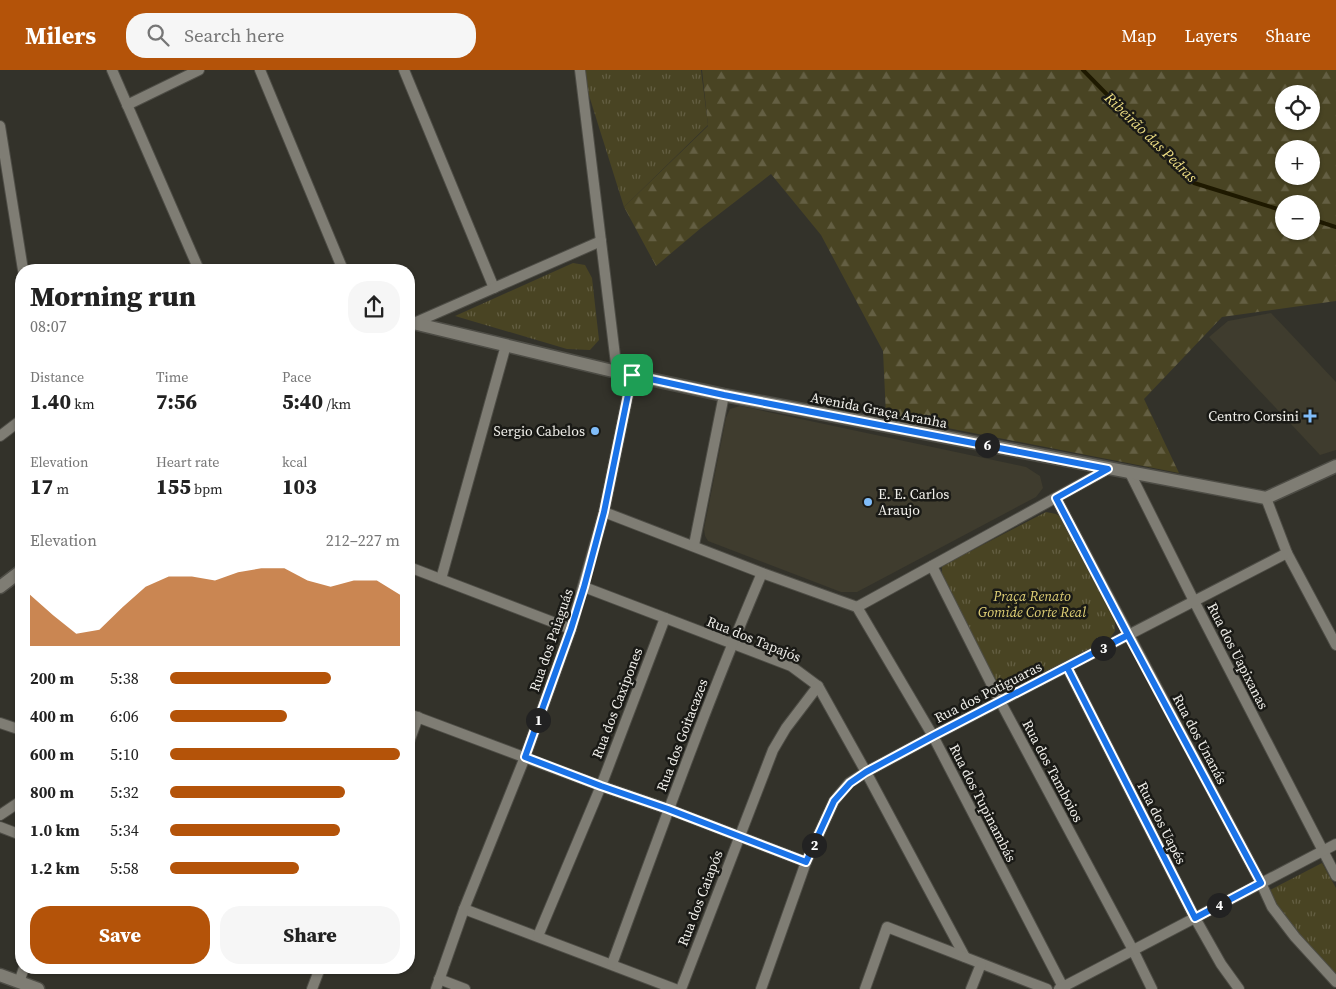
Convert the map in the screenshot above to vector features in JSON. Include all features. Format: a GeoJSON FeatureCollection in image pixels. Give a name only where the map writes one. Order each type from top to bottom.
{"type":"FeatureCollection","features":[{"type":"Feature","properties":{"kind":"street"},"geometry":{"type":"LineString","coordinates":[[112,70],[196,264]]}},
{"type":"Feature","properties":{"kind":"street"},"geometry":{"type":"LineString","coordinates":[[127,105],[199,70]]}},
{"type":"Feature","properties":{"kind":"street"},"geometry":{"type":"LineString","coordinates":[[260,70],[341,264]]}},
{"type":"Feature","properties":{"kind":"street"},"geometry":{"type":"LineString","coordinates":[[404,70],[494,288]]}},
{"type":"Feature","properties":{"kind":"street"},"geometry":{"type":"LineString","coordinates":[[580,70],[617,372]]}},
{"type":"Feature","properties":{"kind":"street"},"geometry":{"type":"LineString","coordinates":[[0,126],[2,153],[22,264]]}},
{"type":"Feature","properties":{"kind":"street"},"geometry":{"type":"LineString","coordinates":[[415,321],[601,241]]}},
{"type":"Feature","properties":{"kind":"street","name":"Avenida Graça Aranha"},"geometry":{"type":"LineString","coordinates":[[415,324],[617,372],[724,395],[1266,498]]}},
{"type":"Feature","properties":{"kind":"street"},"geometry":{"type":"LineString","coordinates":[[442,579],[506,345]]}},
{"type":"Feature","properties":{"kind":"street","name":"Rua dos Paiaguás"},"geometry":{"type":"LineString","coordinates":[[438,984],[464,908],[525,757],[571,629],[604,512],[632,375]]}},
{"type":"Feature","properties":{"kind":"street"},"geometry":{"type":"LineString","coordinates":[[694,546],[724,395]]}},
{"type":"Feature","properties":{"kind":"street"},"geometry":{"type":"LineString","coordinates":[[0,436],[15,425]]}},
{"type":"Feature","properties":{"kind":"street"},"geometry":{"type":"LineString","coordinates":[[1336,466],[1266,498],[1287,553],[1336,644]]}},
{"type":"Feature","properties":{"kind":"street"},"geometry":{"type":"LineString","coordinates":[[604,512],[762,573],[857,607],[1108,469]]}},
{"type":"Feature","properties":{"kind":"street","name":"Rua dos Uapixanas"},"geometry":{"type":"LineString","coordinates":[[1130,473],[1336,876]]}},
{"type":"Feature","properties":{"kind":"street","name":"Rua dos Unanás"},"geometry":{"type":"LineString","coordinates":[[1056,498],[1261,883],[1272,908],[1295,937],[1336,982]]}},
{"type":"Feature","properties":{"kind":"street","name":"Rua dos Potiguaras"},"geometry":{"type":"LineString","coordinates":[[761,989],[806,862],[834,801],[850,783],[866,772],[933,736],[1287,553]]}},
{"type":"Feature","properties":{"kind":"street","name":"Rua dos Tamboios"},"geometry":{"type":"LineString","coordinates":[[932,566],[1000,701],[1152,989]]}},
{"type":"Feature","properties":{"kind":"street"},"geometry":{"type":"LineString","coordinates":[[415,569],[571,629]]}},
{"type":"Feature","properties":{"kind":"street","name":"Rua dos Goitacazes"},"geometry":{"type":"LineString","coordinates":[[612,964],[668,809],[731,644],[762,573]]}},
{"type":"Feature","properties":{"kind":"street"},"geometry":{"type":"LineString","coordinates":[[0,587],[15,576]]}},
{"type":"Feature","properties":{"kind":"street","name":"Rua dos Tapajós"},"geometry":{"type":"LineString","coordinates":[[584,587],[791,666],[818,686],[966,957]]}},
{"type":"Feature","properties":{"kind":"street","name":"Rua dos Tupinambás"},"geometry":{"type":"LineString","coordinates":[[857,607],[933,736],[1062,988]]}},
{"type":"Feature","properties":{"kind":"street","name":"Rua dos Caxipones"},"geometry":{"type":"LineString","coordinates":[[538,936],[601,786],[664,618]]}},
{"type":"Feature","properties":{"kind":"street","name":"Rua dos Uapés"},"geometry":{"type":"LineString","coordinates":[[1067,667],[1195,918],[1221,964],[1239,989]]}},
{"type":"Feature","properties":{"kind":"street","name":"Rua dos Caiapós"},"geometry":{"type":"LineString","coordinates":[[680,989],[773,750],[786,728],[818,686]]}},
{"type":"Feature","properties":{"kind":"street"},"geometry":{"type":"LineString","coordinates":[[415,716],[668,809],[806,862]]}},
{"type":"Feature","properties":{"kind":"street"},"geometry":{"type":"LineString","coordinates":[[0,722],[15,728]]}},
{"type":"Feature","properties":{"kind":"street"},"geometry":{"type":"LineString","coordinates":[[0,815],[15,805]]}},
{"type":"Feature","properties":{"kind":"street"},"geometry":{"type":"LineString","coordinates":[[0,827],[15,833]]}},
{"type":"Feature","properties":{"kind":"street"},"geometry":{"type":"LineString","coordinates":[[1062,988],[1336,844]]}},
{"type":"Feature","properties":{"kind":"street"},"geometry":{"type":"LineString","coordinates":[[464,908],[675,989]]}},
{"type":"Feature","properties":{"kind":"street"},"geometry":{"type":"LineString","coordinates":[[865,989],[887,927],[1047,989]]}},
{"type":"Feature","properties":{"kind":"street"},"geometry":{"type":"LineString","coordinates":[[971,989],[981,964]]}},
{"type":"Feature","properties":{"kind":"street"},"geometry":{"type":"LineString","coordinates":[[19,982],[22,974]]}},
{"type":"Feature","properties":{"kind":"street"},"geometry":{"type":"LineString","coordinates":[[312,989],[318,974]]}},
{"type":"Feature","properties":{"kind":"street"},"geometry":{"type":"LineString","coordinates":[[0,975],[38,989]]}},
{"type":"Feature","properties":{"kind":"street"},"geometry":{"type":"LineString","coordinates":[[438,984],[465,989]]}},
{"type":"Feature","properties":{"kind":"shaded area","name":"Centro Corsini"},"geometry":{"type":"Polygon","coordinates":[[[1271,313],[1336,382],[1336,450],[1320,455],[1209,337],[1228,321],[1271,313]]]}},
{"type":"Feature","properties":{"kind":"shaded area","name":"E. E. Carlos Araujo"},"geometry":{"type":"Polygon","coordinates":[[[740,406],[1026,467],[1040,476],[1043,488],[1036,497],[857,592],[841,592],[708,541],[705,536],[704,529],[726,418],[730,409],[740,406]]]}},
{"type":"Feature","properties":{"kind":"green space"},"geometry":{"type":"Polygon","coordinates":[[[581,70],[701,70],[708,125],[624,207],[581,70]]]}},
{"type":"Feature","properties":{"kind":"green space"},"geometry":{"type":"Polygon","coordinates":[[[702,70],[1336,70],[1336,301],[1222,317],[1144,399],[1179,473],[886,416],[883,351],[821,235],[771,174],[701,228],[656,266],[624,207],[708,126],[702,70]]]}},
{"type":"Feature","properties":{"kind":"green space"},"geometry":{"type":"Polygon","coordinates":[[[573,263],[585,265],[592,278],[599,340],[590,350],[567,349],[455,316],[573,263]]]}},
{"type":"Feature","properties":{"kind":"green space","name":"Praça Renato Gomide Corte Real"},"geometry":{"type":"Polygon","coordinates":[[[1046,512],[1056,514],[1066,521],[1115,617],[1115,631],[1108,641],[1017,688],[1007,689],[993,678],[942,574],[942,566],[1046,512]]]}},
{"type":"Feature","properties":{"kind":"green space"},"geometry":{"type":"Polygon","coordinates":[[[1322,863],[1336,888],[1336,976],[1316,956],[1280,911],[1270,890],[1322,863]]]}},
{"type":"Feature","properties":{"kind":"waterway","name":"Ribeirão das Pedras"},"geometry":{"type":"LineString","coordinates":[[1083,70],[1194,183],[1275,208]]}},
{"type":"Feature","properties":{"kind":"waterway","name":"Ribeirão das Pedras"},"geometry":{"type":"LineString","coordinates":[[1320,222],[1336,227]]}},
{"type":"Feature","properties":{"kind":"place","name":"Centro Corsini"},"geometry":{"type":"Point","coordinates":[1310,416]}},
{"type":"Feature","properties":{"kind":"place","name":"Sergio Cabelos"},"geometry":{"type":"Point","coordinates":[595,431]}},
{"type":"Feature","properties":{"kind":"place","name":"E. E. Carlos Araujo"},"geometry":{"type":"Point","coordinates":[868,502]}},
{"type":"Feature","properties":{"kind":"route"},"geometry":{"type":"LineString","coordinates":[[632,375],[604,512],[584,587],[525,757],[806,862],[834,801],[850,783],[866,772],[933,736],[1128,635],[1261,883],[1195,918],[1067,667],[1128,635],[1056,498],[1108,469],[724,395],[632,375]]}}]}
